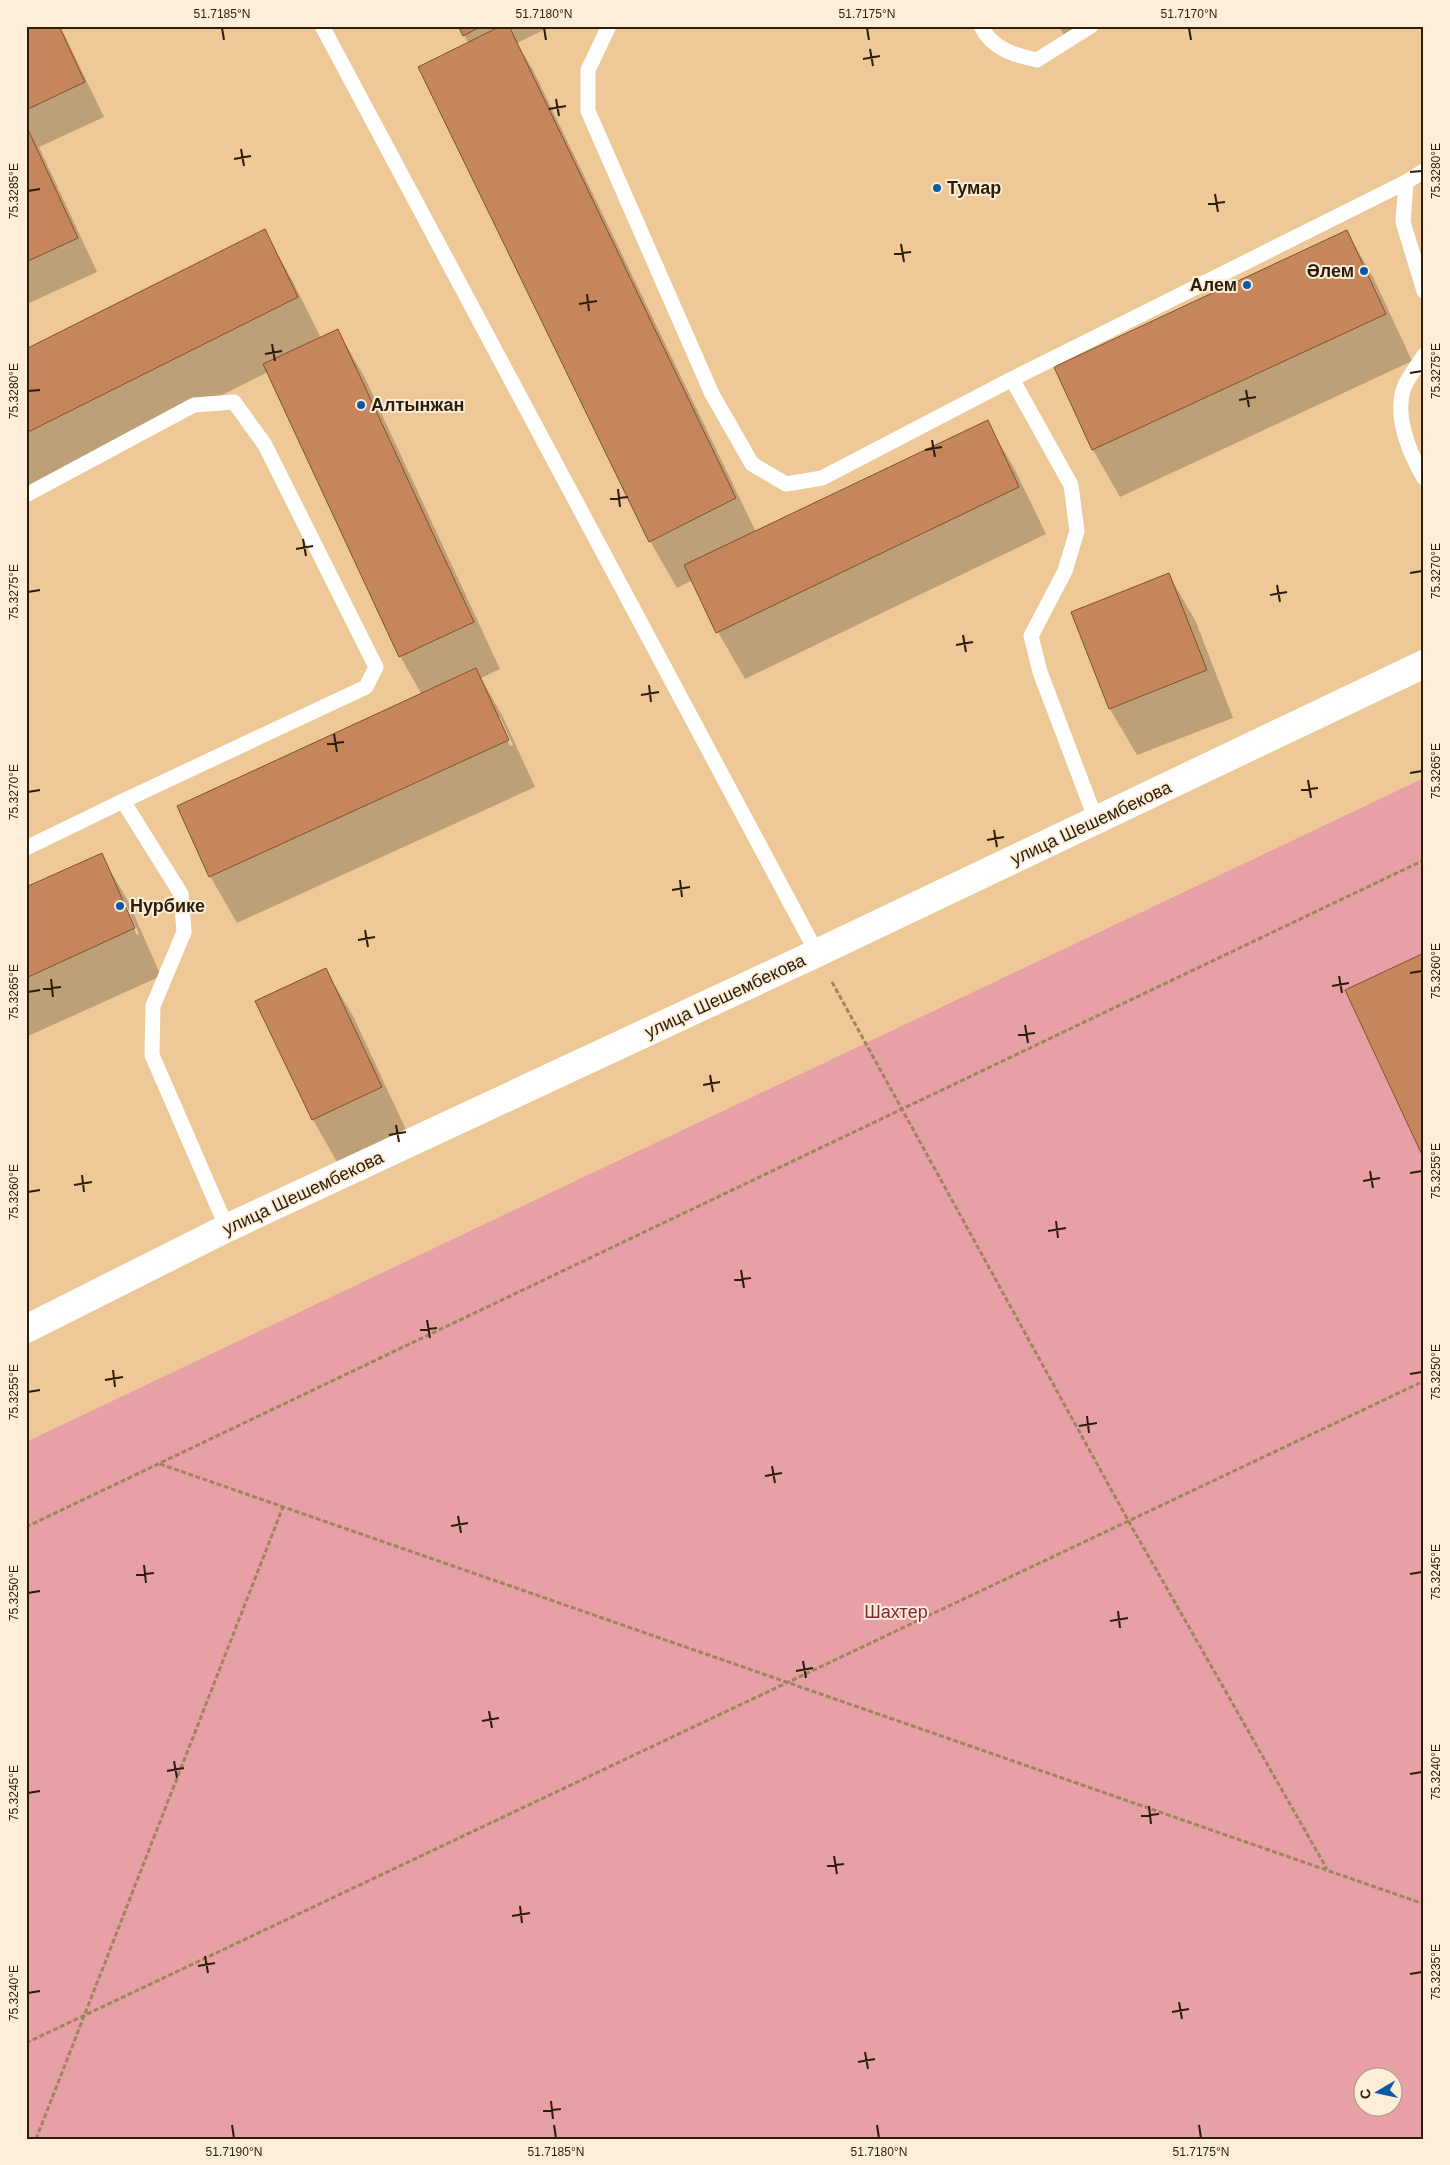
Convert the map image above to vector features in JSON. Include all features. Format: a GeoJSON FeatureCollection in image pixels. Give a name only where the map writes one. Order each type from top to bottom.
{"type":"FeatureCollection","features":[{"type":"Feature","properties":{"kind":"street","name":"улица Шешембекова"},"geometry":{"type":"LineString","coordinates":[[26,1329],[227,1228],[817,953],[1424,664]]}},
{"type":"Feature","properties":{"kind":"lane"},"geometry":{"type":"LineString","coordinates":[[322,26],[817,953]]}},
{"type":"Feature","properties":{"kind":"lane"},"geometry":{"type":"LineString","coordinates":[[609,26],[588,70],[588,110],[712,394],[752,464],[786,484],[822,478],[1012,379],[1406,182],[1424,171]]}},
{"type":"Feature","properties":{"kind":"lane"},"geometry":{"type":"LineString","coordinates":[[981,26],[985,35],[1008,54],[1037,60],[1091,26]]}},
{"type":"Feature","properties":{"kind":"lane"},"geometry":{"type":"LineString","coordinates":[[1406,182],[1403,222],[1424,291]]}},
{"type":"Feature","properties":{"kind":"lane"},"geometry":{"type":"LineString","coordinates":[[1424,355],[1405,386],[1400,414],[1416,465],[1424,478]]}},
{"type":"Feature","properties":{"kind":"lane"},"geometry":{"type":"LineString","coordinates":[[1012,379],[1071,485],[1077,531],[1065,571],[1032,636],[1040,672],[1096,820]]}},
{"type":"Feature","properties":{"kind":"lane"},"geometry":{"type":"LineString","coordinates":[[26,495],[194,405],[234,402],[265,445],[376,667],[366,687],[26,848]]}},
{"type":"Feature","properties":{"kind":"lane"},"geometry":{"type":"LineString","coordinates":[[123,801],[181,894],[184,932],[153,1006],[152,1055],[227,1228]]}},
{"type":"Feature","properties":{"kind":"path"},"geometry":{"type":"LineString","coordinates":[[26,1527],[1424,860]]}},
{"type":"Feature","properties":{"kind":"path"},"geometry":{"type":"LineString","coordinates":[[817,953],[901,1110],[1129,1522],[1327,1870]]}},
{"type":"Feature","properties":{"kind":"path"},"geometry":{"type":"LineString","coordinates":[[26,2043],[788,1684],[1424,1381]]}},
{"type":"Feature","properties":{"kind":"path"},"geometry":{"type":"LineString","coordinates":[[159,1464],[1424,1904]]}},
{"type":"Feature","properties":{"kind":"path"},"geometry":{"type":"LineString","coordinates":[[36,2139],[283,1507]]}},
{"type":"Feature","properties":{"kind":"green space","name":"Шахтер"},"geometry":{"type":"Polygon","coordinates":[[[1424,778],[1424,2139],[26,2139],[26,1442],[1424,778]]]}},
{"type":"Feature","properties":{"kind":"building"},"geometry":{"type":"Polygon","coordinates":[[[26,26],[59,26],[85,82],[26,110],[26,26]]]}},
{"type":"Feature","properties":{"kind":"building"},"geometry":{"type":"Polygon","coordinates":[[[458,26],[482,26],[463,36],[458,26]]]}},
{"type":"Feature","properties":{"kind":"building"},"geometry":{"type":"Polygon","coordinates":[[[501,26],[509,26],[736,498],[649,542],[418,67],[501,26]]]}},
{"type":"Feature","properties":{"kind":"building"},"geometry":{"type":"Polygon","coordinates":[[[26,125],[78,238],[26,262],[26,125]]]}},
{"type":"Feature","properties":{"kind":"building"},"geometry":{"type":"Polygon","coordinates":[[[265,229],[298,297],[26,433],[26,349],[265,229]]]}},
{"type":"Feature","properties":{"kind":"building"},"geometry":{"type":"Polygon","coordinates":[[[1347,230],[1386,314],[1092,450],[1054,367],[1347,230]]]}},
{"type":"Feature","properties":{"kind":"building"},"geometry":{"type":"Polygon","coordinates":[[[338,329],[474,622],[399,657],[263,364],[338,329]]]}},
{"type":"Feature","properties":{"kind":"building"},"geometry":{"type":"Polygon","coordinates":[[[988,420],[1019,487],[716,633],[684,565],[988,420]]]}},
{"type":"Feature","properties":{"kind":"building"},"geometry":{"type":"Polygon","coordinates":[[[1169,573],[1207,670],[1109,709],[1071,612],[1169,573]]]}},
{"type":"Feature","properties":{"kind":"building"},"geometry":{"type":"Polygon","coordinates":[[[476,668],[509,740],[209,877],[177,806],[476,668]]]}},
{"type":"Feature","properties":{"kind":"building"},"geometry":{"type":"Polygon","coordinates":[[[102,853],[135,928],[26,978],[26,887],[102,853]]]}},
{"type":"Feature","properties":{"kind":"building"},"geometry":{"type":"Polygon","coordinates":[[[1424,953],[1424,1159],[1345,990],[1424,953]]]}},
{"type":"Feature","properties":{"kind":"building"},"geometry":{"type":"Polygon","coordinates":[[[326,968],[382,1087],[312,1120],[255,1001],[326,968]]]}},
{"type":"Feature","properties":{"kind":"place","name":"Тумар"},"geometry":{"type":"Point","coordinates":[937,188]}},
{"type":"Feature","properties":{"kind":"place","name":"Әлем"},"geometry":{"type":"Point","coordinates":[1364,271]}},
{"type":"Feature","properties":{"kind":"place","name":"Алем"},"geometry":{"type":"Point","coordinates":[1247,285]}},
{"type":"Feature","properties":{"kind":"place","name":"Алтынжан"},"geometry":{"type":"Point","coordinates":[361,405]}},
{"type":"Feature","properties":{"kind":"place","name":"Нурбике"},"geometry":{"type":"Point","coordinates":[120,906]}}]}
